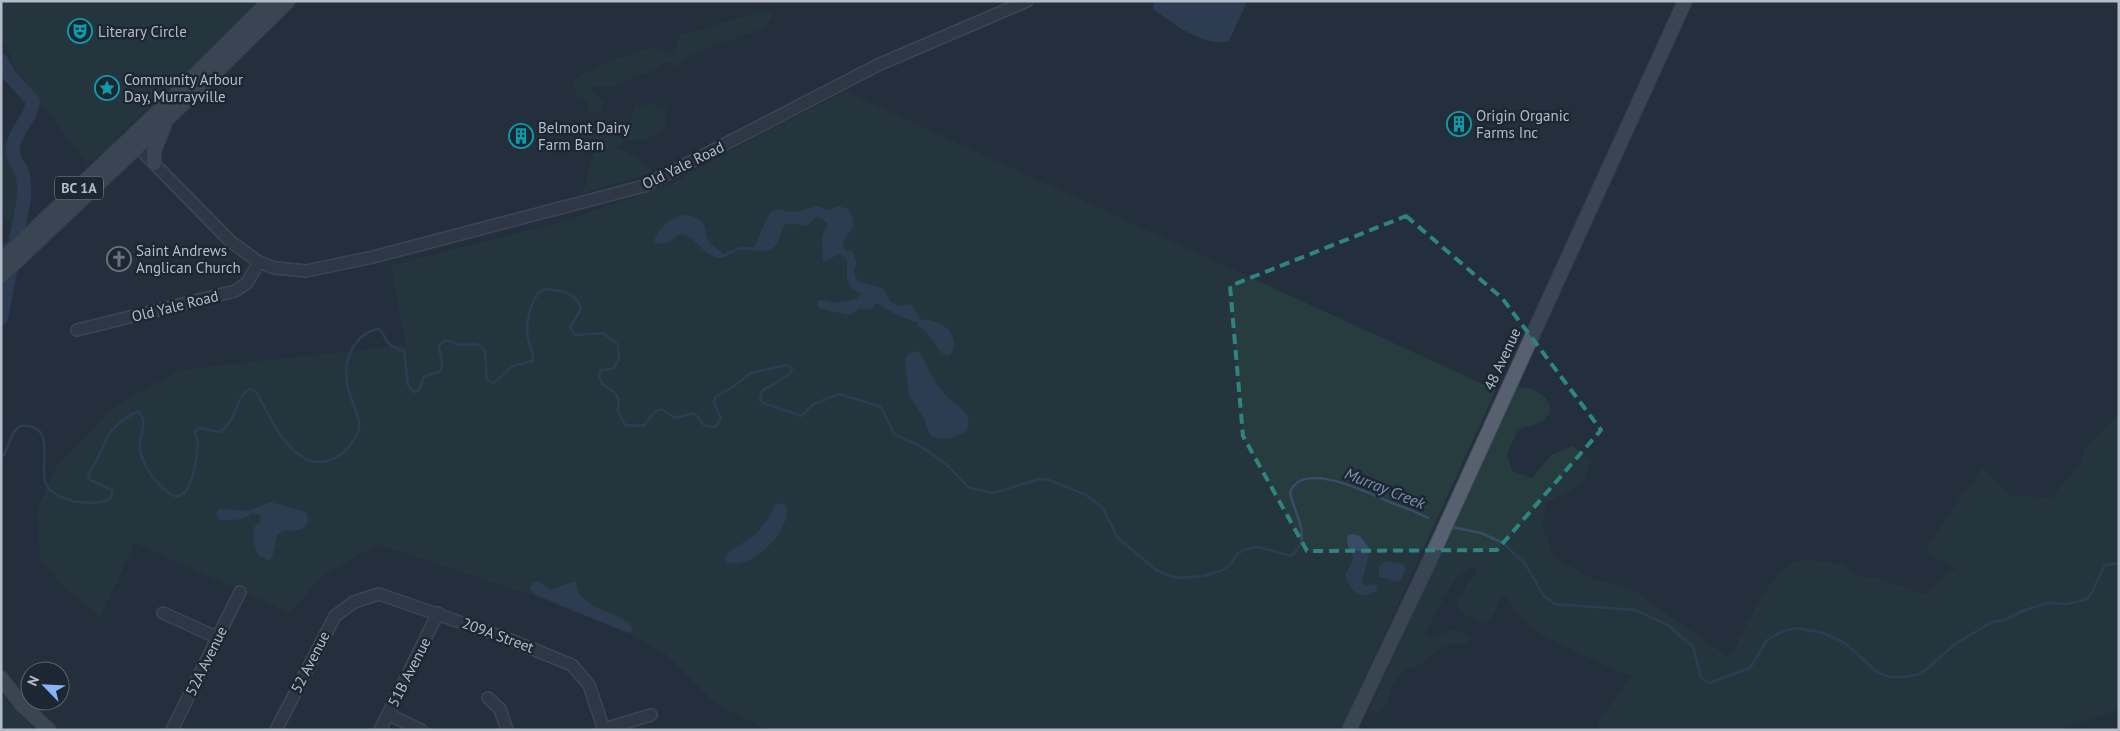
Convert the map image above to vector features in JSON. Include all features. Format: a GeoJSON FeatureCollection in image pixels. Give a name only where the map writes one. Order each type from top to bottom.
{"type":"FeatureCollection","features":[{"type":"Feature","properties":{"kind":"main road","name":"BC 1A"},"geometry":{"type":"LineString","coordinates":[[2,267],[25,253],[134,143],[269,1]]}},
{"type":"Feature","properties":{"kind":"main road","name":"BC 1A"},"geometry":{"type":"LineString","coordinates":[[2,267],[27,237],[134,143],[166,120],[288,1]]}},
{"type":"Feature","properties":{"kind":"main road","name":"48 Avenue"},"geometry":{"type":"LineString","coordinates":[[1349,730],[1429,562],[1685,1]]}},
{"type":"Feature","properties":{"kind":"main road"},"geometry":{"type":"LineString","coordinates":[[154,163],[154,151],[166,120]]}},
{"type":"Feature","properties":{"kind":"main road"},"geometry":{"type":"LineString","coordinates":[[1,678],[22,705],[49,730]]}},
{"type":"Feature","properties":{"kind":"street","name":"Old Yale Road"},"geometry":{"type":"LineString","coordinates":[[134,143],[231,242],[259,262],[275,268],[306,271],[373,257],[644,186],[878,65],[1027,1]]}},
{"type":"Feature","properties":{"kind":"street","name":"Old Yale Road"},"geometry":{"type":"LineString","coordinates":[[77,330],[236,291],[247,283],[259,262]]}},
{"type":"Feature","properties":{"kind":"street","name":"52A Avenue"},"geometry":{"type":"LineString","coordinates":[[172,730],[240,592]]}},
{"type":"Feature","properties":{"kind":"street","name":"209A Street"},"geometry":{"type":"LineString","coordinates":[[354,602],[379,594],[557,656],[572,665],[589,685],[604,729]]}},
{"type":"Feature","properties":{"kind":"street","name":"52 Avenue"},"geometry":{"type":"LineString","coordinates":[[276,730],[328,626],[340,611],[354,602]]}},
{"type":"Feature","properties":{"kind":"street"},"geometry":{"type":"LineString","coordinates":[[163,613],[218,638]]}},
{"type":"Feature","properties":{"kind":"street","name":"51B Avenue"},"geometry":{"type":"LineString","coordinates":[[380,730],[438,613]]}},
{"type":"Feature","properties":{"kind":"street"},"geometry":{"type":"LineString","coordinates":[[488,698],[500,709],[507,730]]}},
{"type":"Feature","properties":{"kind":"street"},"geometry":{"type":"LineString","coordinates":[[388,714],[420,730]]}},
{"type":"Feature","properties":{"kind":"street"},"geometry":{"type":"LineString","coordinates":[[604,729],[652,715]]}},
{"type":"Feature","properties":{"kind":"highlighted area"},"geometry":{"type":"Polygon","coordinates":[[[1406,216],[1502,298],[1601,430],[1497,550],[1307,551],[1243,436],[1230,286],[1406,216]]]}},
{"type":"Feature","properties":{"kind":"green space"},"geometry":{"type":"Polygon","coordinates":[[[1,1],[267,1],[115,138],[116,141],[107,151],[86,163],[12,63],[12,58],[1,38],[1,1]]]}},
{"type":"Feature","properties":{"kind":"green space"},"geometry":{"type":"Polygon","coordinates":[[[766,10],[773,14],[765,28],[688,55],[681,67],[665,61],[657,69],[611,87],[594,86],[592,90],[604,102],[601,112],[588,113],[587,99],[578,97],[572,80],[605,63],[654,47],[674,55],[679,36],[766,10]]]}},
{"type":"Feature","properties":{"kind":"green space"},"geometry":{"type":"Polygon","coordinates":[[[846,92],[1496,390],[1340,730],[768,730],[717,705],[666,654],[624,631],[532,595],[377,544],[321,577],[290,613],[135,543],[100,617],[58,581],[40,557],[37,509],[57,466],[115,406],[180,370],[406,345],[391,266],[568,220],[671,184],[768,130],[846,92]]]}},
{"type":"Feature","properties":{"kind":"green space"},"geometry":{"type":"Polygon","coordinates":[[[653,104],[666,109],[666,127],[656,135],[646,139],[636,141],[624,140],[616,148],[638,158],[654,172],[583,193],[595,149],[575,130],[600,122],[610,137],[627,126],[635,106],[653,104]]]}},
{"type":"Feature","properties":{"kind":"green space"},"geometry":{"type":"Polygon","coordinates":[[[10,137],[9,159],[20,177],[19,195],[11,225],[1,211],[1,147],[10,137]]]}},
{"type":"Feature","properties":{"kind":"green space"},"geometry":{"type":"Polygon","coordinates":[[[1517,386],[1536,391],[1549,403],[1550,409],[1545,419],[1531,426],[1522,427],[1517,433],[1507,453],[1512,471],[1532,478],[1551,455],[1572,446],[1592,460],[1583,484],[1547,502],[1542,526],[1554,557],[1593,579],[1629,587],[1730,658],[1760,599],[1781,572],[1793,563],[1806,560],[1844,563],[1856,576],[1876,578],[1927,595],[1940,578],[1957,568],[1928,554],[1928,545],[1982,468],[2009,495],[2051,498],[2079,465],[2087,446],[2119,414],[2119,709],[2060,730],[1600,730],[1598,722],[1633,675],[1618,672],[1546,637],[1523,621],[1504,593],[1490,620],[1482,624],[1464,614],[1457,604],[1469,581],[1477,574],[1475,566],[1457,575],[1424,634],[1430,638],[1454,629],[1465,633],[1471,639],[1465,644],[1446,646],[1419,665],[1404,670],[1392,685],[1386,704],[1378,712],[1369,711],[1517,386]]]}},
{"type":"Feature","properties":{"kind":"green space"},"geometry":{"type":"Polygon","coordinates":[[[1,695],[34,730],[1,730],[1,695]]]}},
{"type":"Feature","properties":{"kind":"water"},"geometry":{"type":"Polygon","coordinates":[[[1154,1],[1247,1],[1229,41],[1219,42],[1208,41],[1179,27],[1153,9],[1154,1]]]}},
{"type":"Feature","properties":{"kind":"water"},"geometry":{"type":"Polygon","coordinates":[[[817,206],[828,210],[838,206],[848,209],[852,215],[854,226],[842,243],[845,250],[853,252],[857,265],[854,268],[855,277],[860,282],[883,288],[890,302],[900,306],[911,304],[921,320],[935,321],[942,324],[954,340],[951,354],[947,356],[939,350],[927,333],[918,326],[918,323],[897,315],[877,303],[871,310],[860,308],[850,315],[818,307],[817,302],[820,300],[835,303],[856,299],[861,293],[853,289],[847,280],[847,258],[838,254],[827,261],[823,261],[822,236],[828,224],[821,218],[816,217],[804,225],[786,224],[782,229],[777,245],[766,251],[740,250],[721,258],[710,255],[684,234],[677,235],[667,243],[654,242],[658,232],[666,224],[671,220],[687,215],[700,220],[704,225],[708,241],[723,254],[740,247],[755,247],[771,212],[777,210],[798,211],[817,206]]]}},
{"type":"Feature","properties":{"kind":"water"},"geometry":{"type":"Polygon","coordinates":[[[914,351],[920,353],[946,396],[965,413],[969,424],[967,431],[944,439],[934,438],[930,435],[923,416],[909,395],[905,360],[908,354],[914,351]]]}},
{"type":"Feature","properties":{"kind":"water"},"geometry":{"type":"Polygon","coordinates":[[[270,502],[304,511],[307,514],[308,523],[300,530],[284,531],[277,535],[272,558],[269,561],[258,555],[253,539],[253,531],[257,523],[260,524],[261,516],[252,513],[241,519],[220,520],[216,514],[219,509],[249,511],[270,502]]]}},
{"type":"Feature","properties":{"kind":"water"},"geometry":{"type":"Polygon","coordinates":[[[779,503],[786,506],[786,515],[783,526],[777,536],[758,555],[747,561],[727,562],[725,559],[727,554],[757,533],[771,514],[774,505],[779,503]]]}},
{"type":"Feature","properties":{"kind":"water"},"geometry":{"type":"Polygon","coordinates":[[[1348,535],[1360,536],[1370,549],[1362,582],[1364,586],[1374,584],[1377,586],[1376,591],[1370,594],[1360,595],[1356,593],[1349,585],[1345,574],[1350,567],[1353,557],[1347,538],[1348,535]]]}},
{"type":"Feature","properties":{"kind":"water"},"geometry":{"type":"Polygon","coordinates":[[[1385,561],[1403,564],[1406,569],[1399,582],[1379,577],[1379,567],[1385,561]]]}},
{"type":"Feature","properties":{"kind":"water"},"geometry":{"type":"Polygon","coordinates":[[[538,581],[550,590],[575,581],[580,595],[592,605],[626,621],[632,626],[632,631],[628,633],[534,594],[530,587],[538,581]]]}},
{"type":"Feature","properties":{"kind":"waterway"},"geometry":{"type":"LineString","coordinates":[[1,60],[9,75],[33,101],[32,108],[16,136],[13,148],[14,157],[23,176],[24,198],[1,318]]}},
{"type":"Feature","properties":{"kind":"waterway"},"geometry":{"type":"LineString","coordinates":[[1,248],[14,239]]}},
{"type":"Feature","properties":{"kind":"waterway","name":"Murray Creek"},"geometry":{"type":"LineString","coordinates":[[1,456],[4,455],[13,433],[20,426],[32,427],[39,431],[43,438],[45,447],[44,476],[46,484],[51,490],[72,501],[90,503],[107,501],[112,496],[112,490],[90,480],[88,475],[110,433],[127,417],[139,412],[143,421],[140,449],[145,464],[164,489],[170,494],[177,496],[187,490],[193,475],[198,444],[195,431],[199,428],[220,432],[229,422],[241,398],[250,389],[256,392],[287,443],[298,454],[309,460],[322,462],[337,457],[344,452],[354,441],[358,432],[359,419],[348,389],[346,373],[352,349],[359,339],[369,331],[379,329],[389,344],[404,351],[408,385],[414,392],[419,390],[424,377],[442,369],[439,346],[445,340],[460,345],[476,344],[482,347],[485,353],[487,380],[494,383],[512,366],[533,361],[527,332],[528,318],[536,297],[545,289],[568,293],[579,303],[581,309],[570,327],[575,335],[603,333],[618,345],[619,359],[614,368],[600,371],[599,377],[602,383],[618,397],[618,412],[625,425],[643,426],[655,412],[661,409],[676,418],[694,413],[705,426],[715,427],[721,419],[714,403],[715,397],[751,373],[787,365],[792,368],[790,374],[762,391],[760,400],[763,403],[801,416],[814,404],[839,394],[881,407],[894,434],[922,447],[947,465],[969,488],[994,493],[1039,479],[1049,480],[1086,495],[1103,508],[1117,537],[1156,570],[1170,576],[1180,578],[1204,576],[1221,571],[1230,565],[1237,554],[1246,549],[1258,547],[1291,556],[1298,549],[1302,533],[1290,492],[1298,483],[1309,479],[1323,479],[1354,487],[1428,518]]}},
{"type":"Feature","properties":{"kind":"waterway","name":"Murray Creek"},"geometry":{"type":"LineString","coordinates":[[1452,527],[1481,533],[1503,543],[1526,565],[1543,595],[1555,604],[1636,610],[1669,626],[1693,647],[1701,678],[1709,683],[1750,668],[1767,640],[1781,632],[1797,628],[1823,633],[1845,643],[1877,672],[1889,677],[1921,674],[1955,644],[1992,622],[2004,620],[2025,610],[2047,603],[2066,604],[2085,600],[2091,594],[2105,565],[2119,563]]}},
{"type":"Feature","properties":{"kind":"place","name":"Literary Circle"},"geometry":{"type":"Point","coordinates":[80,31]}},
{"type":"Feature","properties":{"kind":"place","name":"Community Arbour Day, Murrayville"},"geometry":{"type":"Point","coordinates":[107,88]}},
{"type":"Feature","properties":{"kind":"place","name":"Origin Organic Farms Inc"},"geometry":{"type":"Point","coordinates":[1459,124]}},
{"type":"Feature","properties":{"kind":"place","name":"Belmont Dairy Farm Barn"},"geometry":{"type":"Point","coordinates":[521,136]}},
{"type":"Feature","properties":{"kind":"place","name":"Saint Andrews Anglican Church"},"geometry":{"type":"Point","coordinates":[119,259]}}]}
